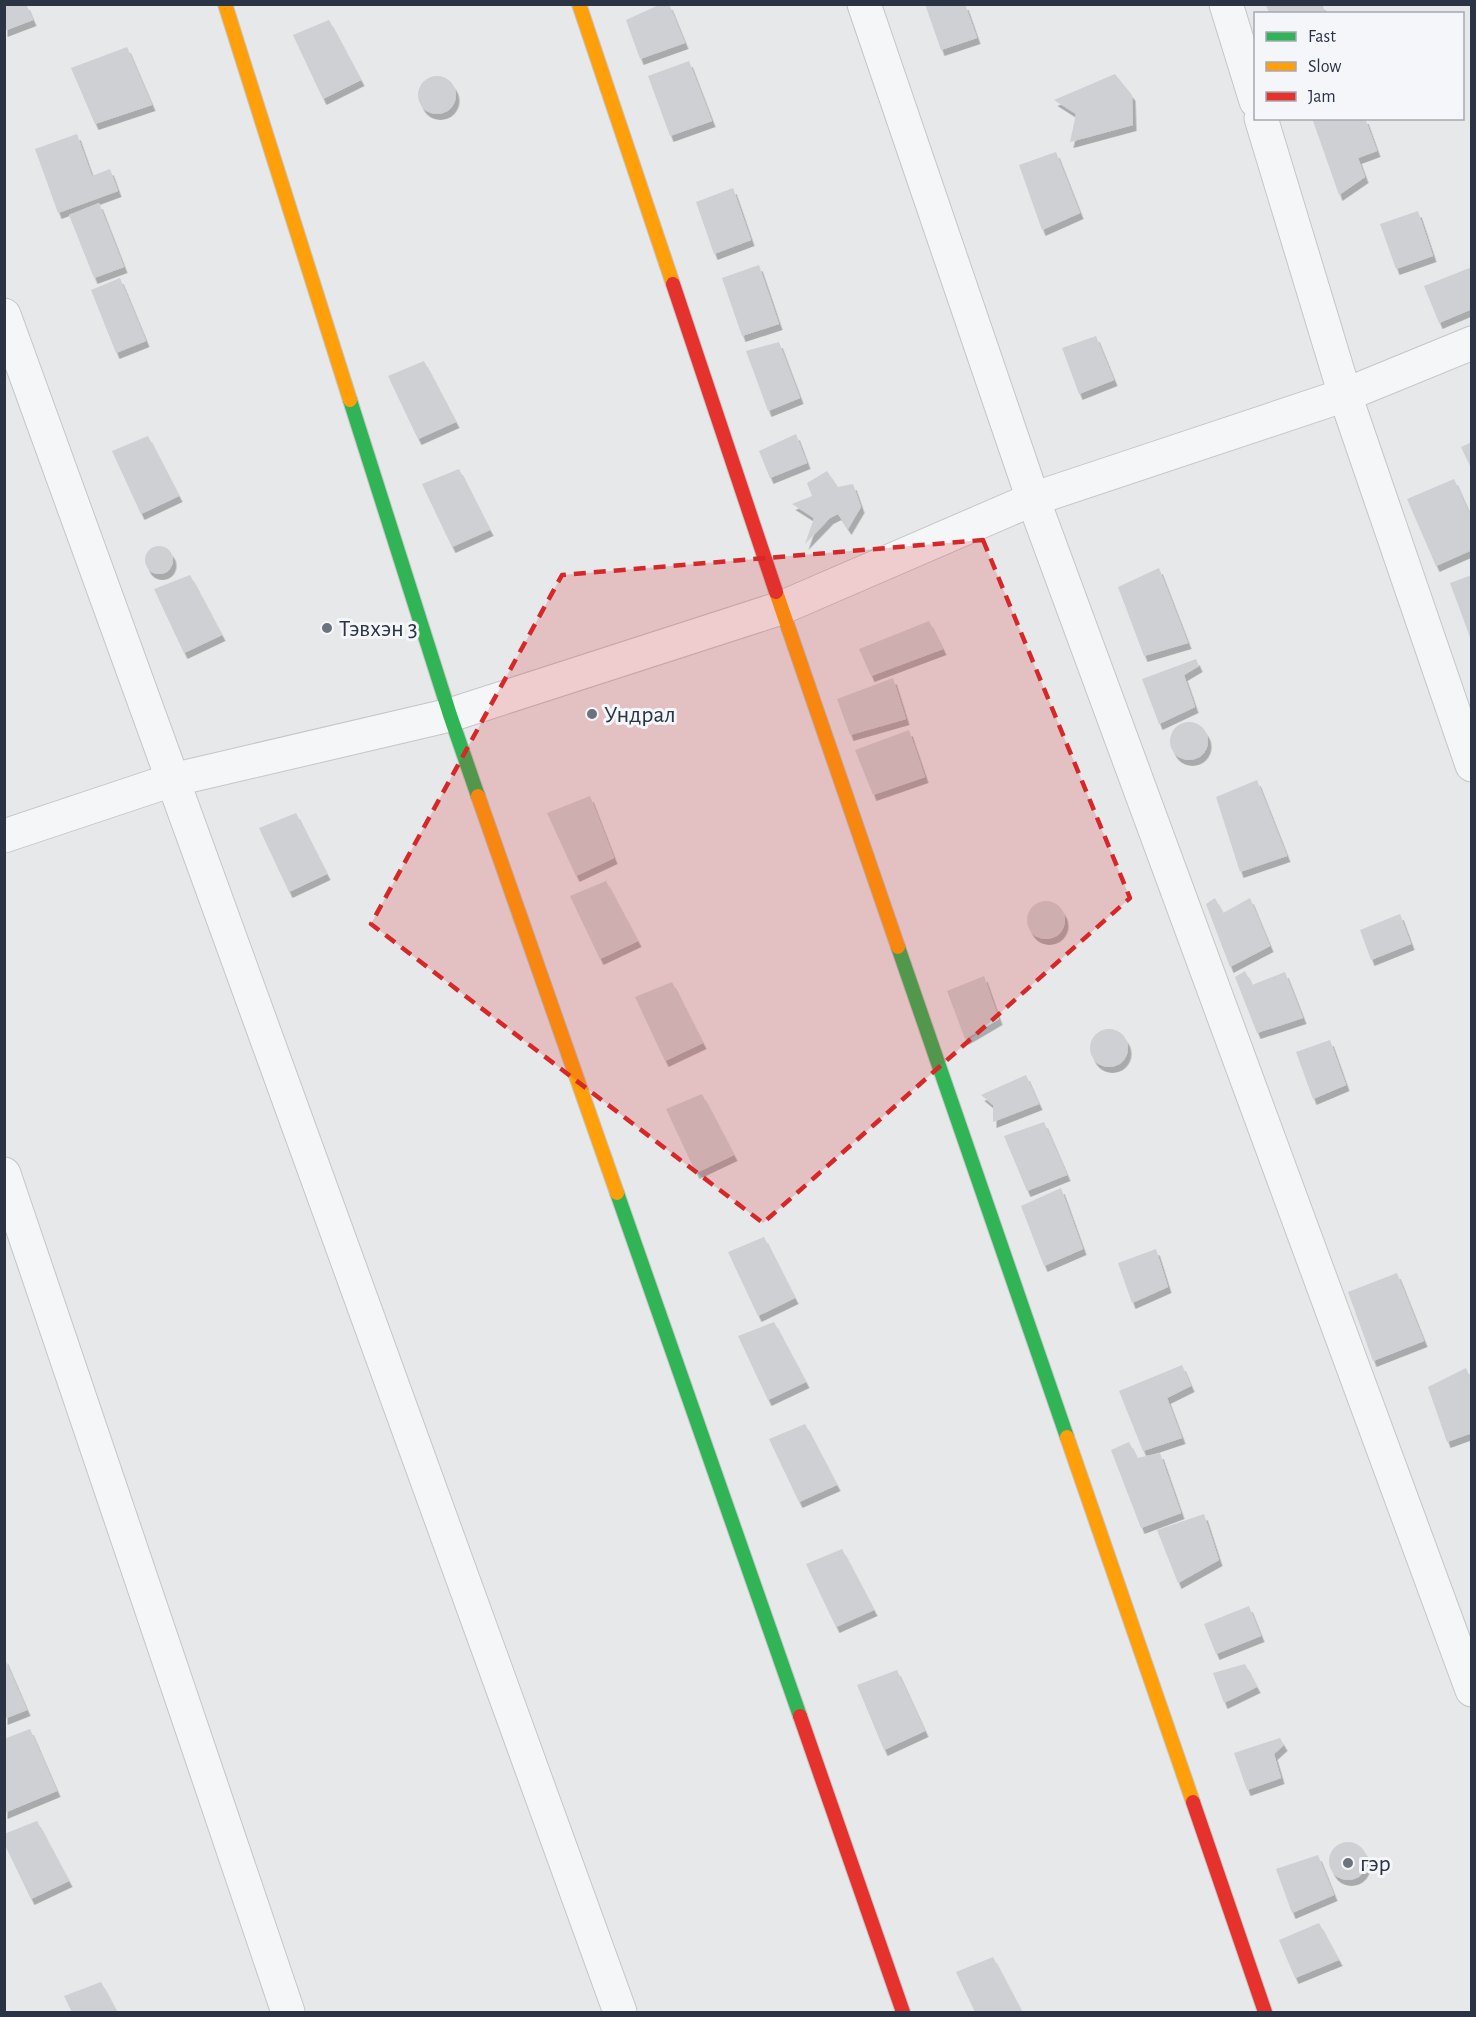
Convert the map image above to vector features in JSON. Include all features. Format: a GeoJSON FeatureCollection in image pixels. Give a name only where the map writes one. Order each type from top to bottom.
{"type":"FeatureCollection","features":[{"type":"Feature","properties":{"kind":"street"},"geometry":{"type":"LineString","coordinates":[[225,4],[450,715],[903,2013]]}},
{"type":"Feature","properties":{"kind":"street"},"geometry":{"type":"LineString","coordinates":[[579,4],[781,608],[1264,2013]]}},
{"type":"Feature","properties":{"kind":"street"},"geometry":{"type":"LineString","coordinates":[[864,4],[1033,499],[1472,1690]]}},
{"type":"Feature","properties":{"kind":"street"},"geometry":{"type":"LineString","coordinates":[[1226,4],[1254,95]]}},
{"type":"Feature","properties":{"kind":"street"},"geometry":{"type":"LineString","coordinates":[[1262,120],[1345,395],[1472,765]]}},
{"type":"Feature","properties":{"kind":"street"},"geometry":{"type":"LineString","coordinates":[[4,315],[620,2013]]}},
{"type":"Feature","properties":{"kind":"street"},"geometry":{"type":"LineString","coordinates":[[4,836],[172,780],[450,715],[781,608],[1033,499],[1345,395],[1472,343]]}},
{"type":"Feature","properties":{"kind":"street"},"geometry":{"type":"LineString","coordinates":[[4,1174],[288,2013]]}},
{"type":"Feature","properties":{"kind":"highlighted area"},"geometry":{"type":"Polygon","coordinates":[[[983,540],[1130,898],[763,1223],[371,924],[562,575],[983,540]]]}},
{"type":"Feature","properties":{"kind":"building"},"geometry":{"type":"Polygon","coordinates":[[[4,4],[26,4],[33,20],[4,31],[4,4]]]}},
{"type":"Feature","properties":{"kind":"building"},"geometry":{"type":"Polygon","coordinates":[[[661,4],[669,4],[685,43],[640,59],[626,20],[661,4]]]}},
{"type":"Feature","properties":{"kind":"building"},"geometry":{"type":"Polygon","coordinates":[[[925,4],[965,4],[977,38],[941,50],[925,4]]]}},
{"type":"Feature","properties":{"kind":"building"},"geometry":{"type":"Polygon","coordinates":[[[1265,4],[1322,4],[1325,12],[1269,12],[1265,4]]]}},
{"type":"Feature","properties":{"kind":"building"},"geometry":{"type":"Polygon","coordinates":[[[329,20],[361,80],[323,99],[293,35],[329,20]]]}},
{"type":"Feature","properties":{"kind":"building"},"geometry":{"type":"Polygon","coordinates":[[[127,47],[152,105],[95,124],[71,68],[127,47]]]}},
{"type":"Feature","properties":{"kind":"building"},"geometry":{"type":"Polygon","coordinates":[[[689,61],[712,121],[670,136],[648,76],[689,61]]]}},
{"type":"Feature","properties":{"kind":"building"},"geometry":{"type":"Polygon","coordinates":[[[1115,74],[1132,95],[1133,125],[1070,142],[1076,114],[1054,100],[1115,74]]]}},
{"type":"Feature","properties":{"kind":"building"},"geometry":{"type":"Polygon","coordinates":[[[437,76],[451,81],[456,95],[451,109],[437,114],[423,109],[418,95],[423,81],[437,76]]]}},
{"type":"Feature","properties":{"kind":"building"},"geometry":{"type":"Polygon","coordinates":[[[1313,120],[1366,120],[1377,151],[1358,158],[1365,177],[1339,195],[1313,120]]]}},
{"type":"Feature","properties":{"kind":"building"},"geometry":{"type":"Polygon","coordinates":[[[77,134],[92,176],[110,169],[118,191],[58,213],[35,149],[77,134]]]}},
{"type":"Feature","properties":{"kind":"building"},"geometry":{"type":"Polygon","coordinates":[[[1056,152],[1080,213],[1042,230],[1019,165],[1056,152]]]}},
{"type":"Feature","properties":{"kind":"building"},"geometry":{"type":"Polygon","coordinates":[[[733,188],[751,240],[714,254],[696,202],[733,188]]]}},
{"type":"Feature","properties":{"kind":"building"},"geometry":{"type":"Polygon","coordinates":[[[99,203],[124,267],[94,278],[69,215],[99,203]]]}},
{"type":"Feature","properties":{"kind":"building"},"geometry":{"type":"Polygon","coordinates":[[[1418,211],[1433,256],[1396,269],[1380,224],[1418,211]]]}},
{"type":"Feature","properties":{"kind":"building"},"geometry":{"type":"Polygon","coordinates":[[[759,265],[779,324],[742,336],[722,278],[759,265]]]}},
{"type":"Feature","properties":{"kind":"building"},"geometry":{"type":"Polygon","coordinates":[[[1472,267],[1472,309],[1439,323],[1424,286],[1472,267]]]}},
{"type":"Feature","properties":{"kind":"building"},"geometry":{"type":"Polygon","coordinates":[[[120,278],[146,341],[116,353],[91,290],[120,278]]]}},
{"type":"Feature","properties":{"kind":"building"},"geometry":{"type":"Polygon","coordinates":[[[1096,336],[1114,380],[1079,394],[1062,348],[1096,336]]]}},
{"type":"Feature","properties":{"kind":"building"},"geometry":{"type":"Polygon","coordinates":[[[779,342],[800,398],[768,411],[746,351],[779,342]]]}},
{"type":"Feature","properties":{"kind":"building"},"geometry":{"type":"Polygon","coordinates":[[[424,361],[456,422],[418,439],[388,376],[424,361]]]}},
{"type":"Feature","properties":{"kind":"building"},"geometry":{"type":"Polygon","coordinates":[[[796,434],[807,463],[770,478],[759,451],[796,434]]]}},
{"type":"Feature","properties":{"kind":"building"},"geometry":{"type":"Polygon","coordinates":[[[148,436],[179,496],[141,514],[112,451],[148,436]]]}},
{"type":"Feature","properties":{"kind":"building"},"geometry":{"type":"Polygon","coordinates":[[[1472,442],[1472,470],[1461,447],[1472,442]]]}},
{"type":"Feature","properties":{"kind":"building"},"geometry":{"type":"Polygon","coordinates":[[[459,469],[490,530],[452,547],[422,484],[459,469]]]}},
{"type":"Feature","properties":{"kind":"building"},"geometry":{"type":"Polygon","coordinates":[[[827,471],[838,487],[853,484],[861,507],[848,529],[838,514],[830,518],[805,544],[814,518],[792,504],[812,496],[807,483],[827,471]]]}},
{"type":"Feature","properties":{"kind":"building"},"geometry":{"type":"Polygon","coordinates":[[[1454,479],[1472,519],[1472,550],[1436,566],[1407,499],[1454,479]]]}},
{"type":"Feature","properties":{"kind":"building"},"geometry":{"type":"Polygon","coordinates":[[[159,546],[169,550],[173,560],[169,570],[159,574],[149,570],[145,560],[149,550],[159,546]]]}},
{"type":"Feature","properties":{"kind":"building"},"geometry":{"type":"Polygon","coordinates":[[[1159,568],[1188,643],[1144,656],[1118,587],[1159,568]]]}},
{"type":"Feature","properties":{"kind":"building"},"geometry":{"type":"Polygon","coordinates":[[[190,575],[222,635],[184,653],[154,589],[190,575]]]}},
{"type":"Feature","properties":{"kind":"building"},"geometry":{"type":"Polygon","coordinates":[[[1472,575],[1472,640],[1471,640],[1450,583],[1472,575]]]}},
{"type":"Feature","properties":{"kind":"building"},"geometry":{"type":"Polygon","coordinates":[[[929,621],[943,649],[871,676],[859,649],[929,621]]]}},
{"type":"Feature","properties":{"kind":"building"},"geometry":{"type":"Polygon","coordinates":[[[1196,659],[1199,666],[1184,675],[1195,707],[1159,724],[1142,679],[1196,659]]]}},
{"type":"Feature","properties":{"kind":"building"},"geometry":{"type":"Polygon","coordinates":[[[893,678],[906,719],[850,735],[837,699],[893,678]]]}},
{"type":"Feature","properties":{"kind":"building"},"geometry":{"type":"Polygon","coordinates":[[[1189,722],[1203,727],[1208,741],[1203,755],[1189,760],[1175,755],[1170,741],[1175,727],[1189,722]]]}},
{"type":"Feature","properties":{"kind":"building"},"geometry":{"type":"Polygon","coordinates":[[[909,730],[925,777],[873,795],[855,750],[909,730]]]}},
{"type":"Feature","properties":{"kind":"building"},"geometry":{"type":"Polygon","coordinates":[[[1257,780],[1287,856],[1240,872],[1216,797],[1257,780]]]}},
{"type":"Feature","properties":{"kind":"building"},"geometry":{"type":"Polygon","coordinates":[[[590,796],[614,858],[576,876],[547,813],[590,796]]]}},
{"type":"Feature","properties":{"kind":"building"},"geometry":{"type":"Polygon","coordinates":[[[296,813],[327,874],[289,892],[259,828],[296,813]]]}},
{"type":"Feature","properties":{"kind":"building"},"geometry":{"type":"Polygon","coordinates":[[[606,881],[638,941],[600,959],[570,896],[606,881]]]}},
{"type":"Feature","properties":{"kind":"building"},"geometry":{"type":"Polygon","coordinates":[[[1215,898],[1223,913],[1250,898],[1270,946],[1230,967],[1206,904],[1215,898]]]}},
{"type":"Feature","properties":{"kind":"building"},"geometry":{"type":"Polygon","coordinates":[[[1046,901],[1060,906],[1065,920],[1060,934],[1046,939],[1032,934],[1027,920],[1032,906],[1046,901]]]}},
{"type":"Feature","properties":{"kind":"building"},"geometry":{"type":"Polygon","coordinates":[[[1400,914],[1411,944],[1371,960],[1360,930],[1400,914]]]}},
{"type":"Feature","properties":{"kind":"building"},"geometry":{"type":"Polygon","coordinates":[[[1245,971],[1252,985],[1285,972],[1303,1018],[1257,1033],[1235,977],[1245,971]]]}},
{"type":"Feature","properties":{"kind":"building"},"geometry":{"type":"Polygon","coordinates":[[[984,976],[999,1019],[965,1039],[947,991],[984,976]]]}},
{"type":"Feature","properties":{"kind":"building"},"geometry":{"type":"Polygon","coordinates":[[[672,982],[703,1043],[665,1061],[635,997],[672,982]]]}},
{"type":"Feature","properties":{"kind":"building"},"geometry":{"type":"Polygon","coordinates":[[[1109,1029],[1123,1034],[1128,1048],[1123,1062],[1109,1067],[1095,1062],[1090,1048],[1095,1034],[1109,1029]]]}},
{"type":"Feature","properties":{"kind":"building"},"geometry":{"type":"Polygon","coordinates":[[[1330,1040],[1346,1085],[1313,1099],[1296,1052],[1330,1040]]]}},
{"type":"Feature","properties":{"kind":"building"},"geometry":{"type":"Polygon","coordinates":[[[1026,1075],[1039,1104],[993,1122],[993,1105],[981,1095],[1026,1075]]]}},
{"type":"Feature","properties":{"kind":"building"},"geometry":{"type":"Polygon","coordinates":[[[702,1094],[734,1155],[696,1173],[666,1109],[702,1094]]]}},
{"type":"Feature","properties":{"kind":"building"},"geometry":{"type":"Polygon","coordinates":[[[1044,1122],[1067,1175],[1027,1191],[1004,1136],[1044,1122]]]}},
{"type":"Feature","properties":{"kind":"building"},"geometry":{"type":"Polygon","coordinates":[[[1061,1188],[1083,1249],[1044,1266],[1021,1206],[1061,1188]]]}},
{"type":"Feature","properties":{"kind":"building"},"geometry":{"type":"Polygon","coordinates":[[[764,1237],[795,1298],[758,1316],[728,1252],[764,1237]]]}},
{"type":"Feature","properties":{"kind":"building"},"geometry":{"type":"Polygon","coordinates":[[[1156,1249],[1168,1287],[1132,1303],[1118,1263],[1156,1249]]]}},
{"type":"Feature","properties":{"kind":"building"},"geometry":{"type":"Polygon","coordinates":[[[1397,1273],[1424,1341],[1373,1361],[1348,1292],[1397,1273]]]}},
{"type":"Feature","properties":{"kind":"building"},"geometry":{"type":"Polygon","coordinates":[[[774,1322],[806,1382],[768,1400],[738,1336],[774,1322]]]}},
{"type":"Feature","properties":{"kind":"building"},"geometry":{"type":"Polygon","coordinates":[[[1182,1365],[1191,1386],[1167,1398],[1182,1438],[1143,1451],[1119,1391],[1182,1365]]]}},
{"type":"Feature","properties":{"kind":"building"},"geometry":{"type":"Polygon","coordinates":[[[1466,1368],[1472,1381],[1472,1433],[1447,1442],[1428,1387],[1466,1368]]]}},
{"type":"Feature","properties":{"kind":"building"},"geometry":{"type":"Polygon","coordinates":[[[805,1424],[837,1485],[799,1502],[769,1439],[805,1424]]]}},
{"type":"Feature","properties":{"kind":"building"},"geometry":{"type":"Polygon","coordinates":[[[1129,1442],[1137,1458],[1160,1453],[1181,1513],[1141,1528],[1111,1450],[1129,1442]]]}},
{"type":"Feature","properties":{"kind":"building"},"geometry":{"type":"Polygon","coordinates":[[[1204,1514],[1219,1560],[1178,1583],[1157,1530],[1204,1514]]]}},
{"type":"Feature","properties":{"kind":"building"},"geometry":{"type":"Polygon","coordinates":[[[842,1549],[874,1610],[836,1627],[806,1564],[842,1549]]]}},
{"type":"Feature","properties":{"kind":"building"},"geometry":{"type":"Polygon","coordinates":[[[1249,1606],[1261,1636],[1216,1654],[1204,1624],[1249,1606]]]}},
{"type":"Feature","properties":{"kind":"building"},"geometry":{"type":"Polygon","coordinates":[[[4,1657],[27,1710],[4,1719],[4,1657]]]}},
{"type":"Feature","properties":{"kind":"building"},"geometry":{"type":"Polygon","coordinates":[[[1245,1664],[1257,1687],[1224,1703],[1213,1673],[1245,1664]]]}},
{"type":"Feature","properties":{"kind":"building"},"geometry":{"type":"Polygon","coordinates":[[[897,1670],[925,1731],[884,1750],[857,1685],[897,1670]]]}},
{"type":"Feature","properties":{"kind":"building"},"geometry":{"type":"Polygon","coordinates":[[[30,1729],[57,1791],[4,1813],[4,1739],[30,1729]]]}},
{"type":"Feature","properties":{"kind":"building"},"geometry":{"type":"Polygon","coordinates":[[[1280,1738],[1284,1745],[1274,1754],[1281,1778],[1247,1790],[1234,1753],[1280,1738]]]}},
{"type":"Feature","properties":{"kind":"building"},"geometry":{"type":"Polygon","coordinates":[[[37,1821],[69,1881],[31,1899],[4,1843],[4,1834],[37,1821]]]}},
{"type":"Feature","properties":{"kind":"building","name":"гэр"},"geometry":{"type":"Polygon","coordinates":[[[1348,1842],[1362,1847],[1367,1861],[1362,1875],[1348,1880],[1334,1875],[1329,1861],[1334,1847],[1348,1842]]]}},
{"type":"Feature","properties":{"kind":"building"},"geometry":{"type":"Polygon","coordinates":[[[1318,1855],[1334,1895],[1292,1913],[1276,1869],[1318,1855]]]}},
{"type":"Feature","properties":{"kind":"building"},"geometry":{"type":"Polygon","coordinates":[[[1319,1923],[1339,1960],[1295,1978],[1279,1940],[1319,1923]]]}},
{"type":"Feature","properties":{"kind":"building"},"geometry":{"type":"Polygon","coordinates":[[[993,1957],[1022,2012],[975,2012],[956,1972],[993,1957]]]}},
{"type":"Feature","properties":{"kind":"building"},"geometry":{"type":"Polygon","coordinates":[[[101,1982],[117,2012],[72,2012],[64,1996],[101,1982]]]}},
{"type":"Feature","properties":{"kind":"traffic: fast"},"geometry":{"type":"LineString","coordinates":[[350,400],[478,796]]}},
{"type":"Feature","properties":{"kind":"traffic: fast"},"geometry":{"type":"LineString","coordinates":[[898,947],[1067,1437]]}},
{"type":"Feature","properties":{"kind":"traffic: fast"},"geometry":{"type":"LineString","coordinates":[[617,1193],[800,1716]]}},
{"type":"Feature","properties":{"kind":"traffic: slow"},"geometry":{"type":"LineString","coordinates":[[225,4],[350,400]]}},
{"type":"Feature","properties":{"kind":"traffic: slow"},"geometry":{"type":"LineString","coordinates":[[579,4],[673,284]]}},
{"type":"Feature","properties":{"kind":"traffic: slow"},"geometry":{"type":"LineString","coordinates":[[776,592],[898,947]]}},
{"type":"Feature","properties":{"kind":"traffic: slow"},"geometry":{"type":"LineString","coordinates":[[478,796],[617,1193]]}},
{"type":"Feature","properties":{"kind":"traffic: slow"},"geometry":{"type":"LineString","coordinates":[[1067,1437],[1193,1802]]}},
{"type":"Feature","properties":{"kind":"traffic: jam"},"geometry":{"type":"LineString","coordinates":[[673,284],[776,592]]}},
{"type":"Feature","properties":{"kind":"traffic: jam"},"geometry":{"type":"LineString","coordinates":[[800,1716],[903,2012]]}},
{"type":"Feature","properties":{"kind":"traffic: jam"},"geometry":{"type":"LineString","coordinates":[[1193,1802],[1265,2012]]}},
{"type":"Feature","properties":{"kind":"place","name":"Тэвхэн 3"},"geometry":{"type":"Point","coordinates":[327,628]}},
{"type":"Feature","properties":{"kind":"place","name":"Ундрал"},"geometry":{"type":"Point","coordinates":[592,714]}},
{"type":"Feature","properties":{"kind":"place","name":"гэр"},"geometry":{"type":"Point","coordinates":[1348,1863]}}]}
